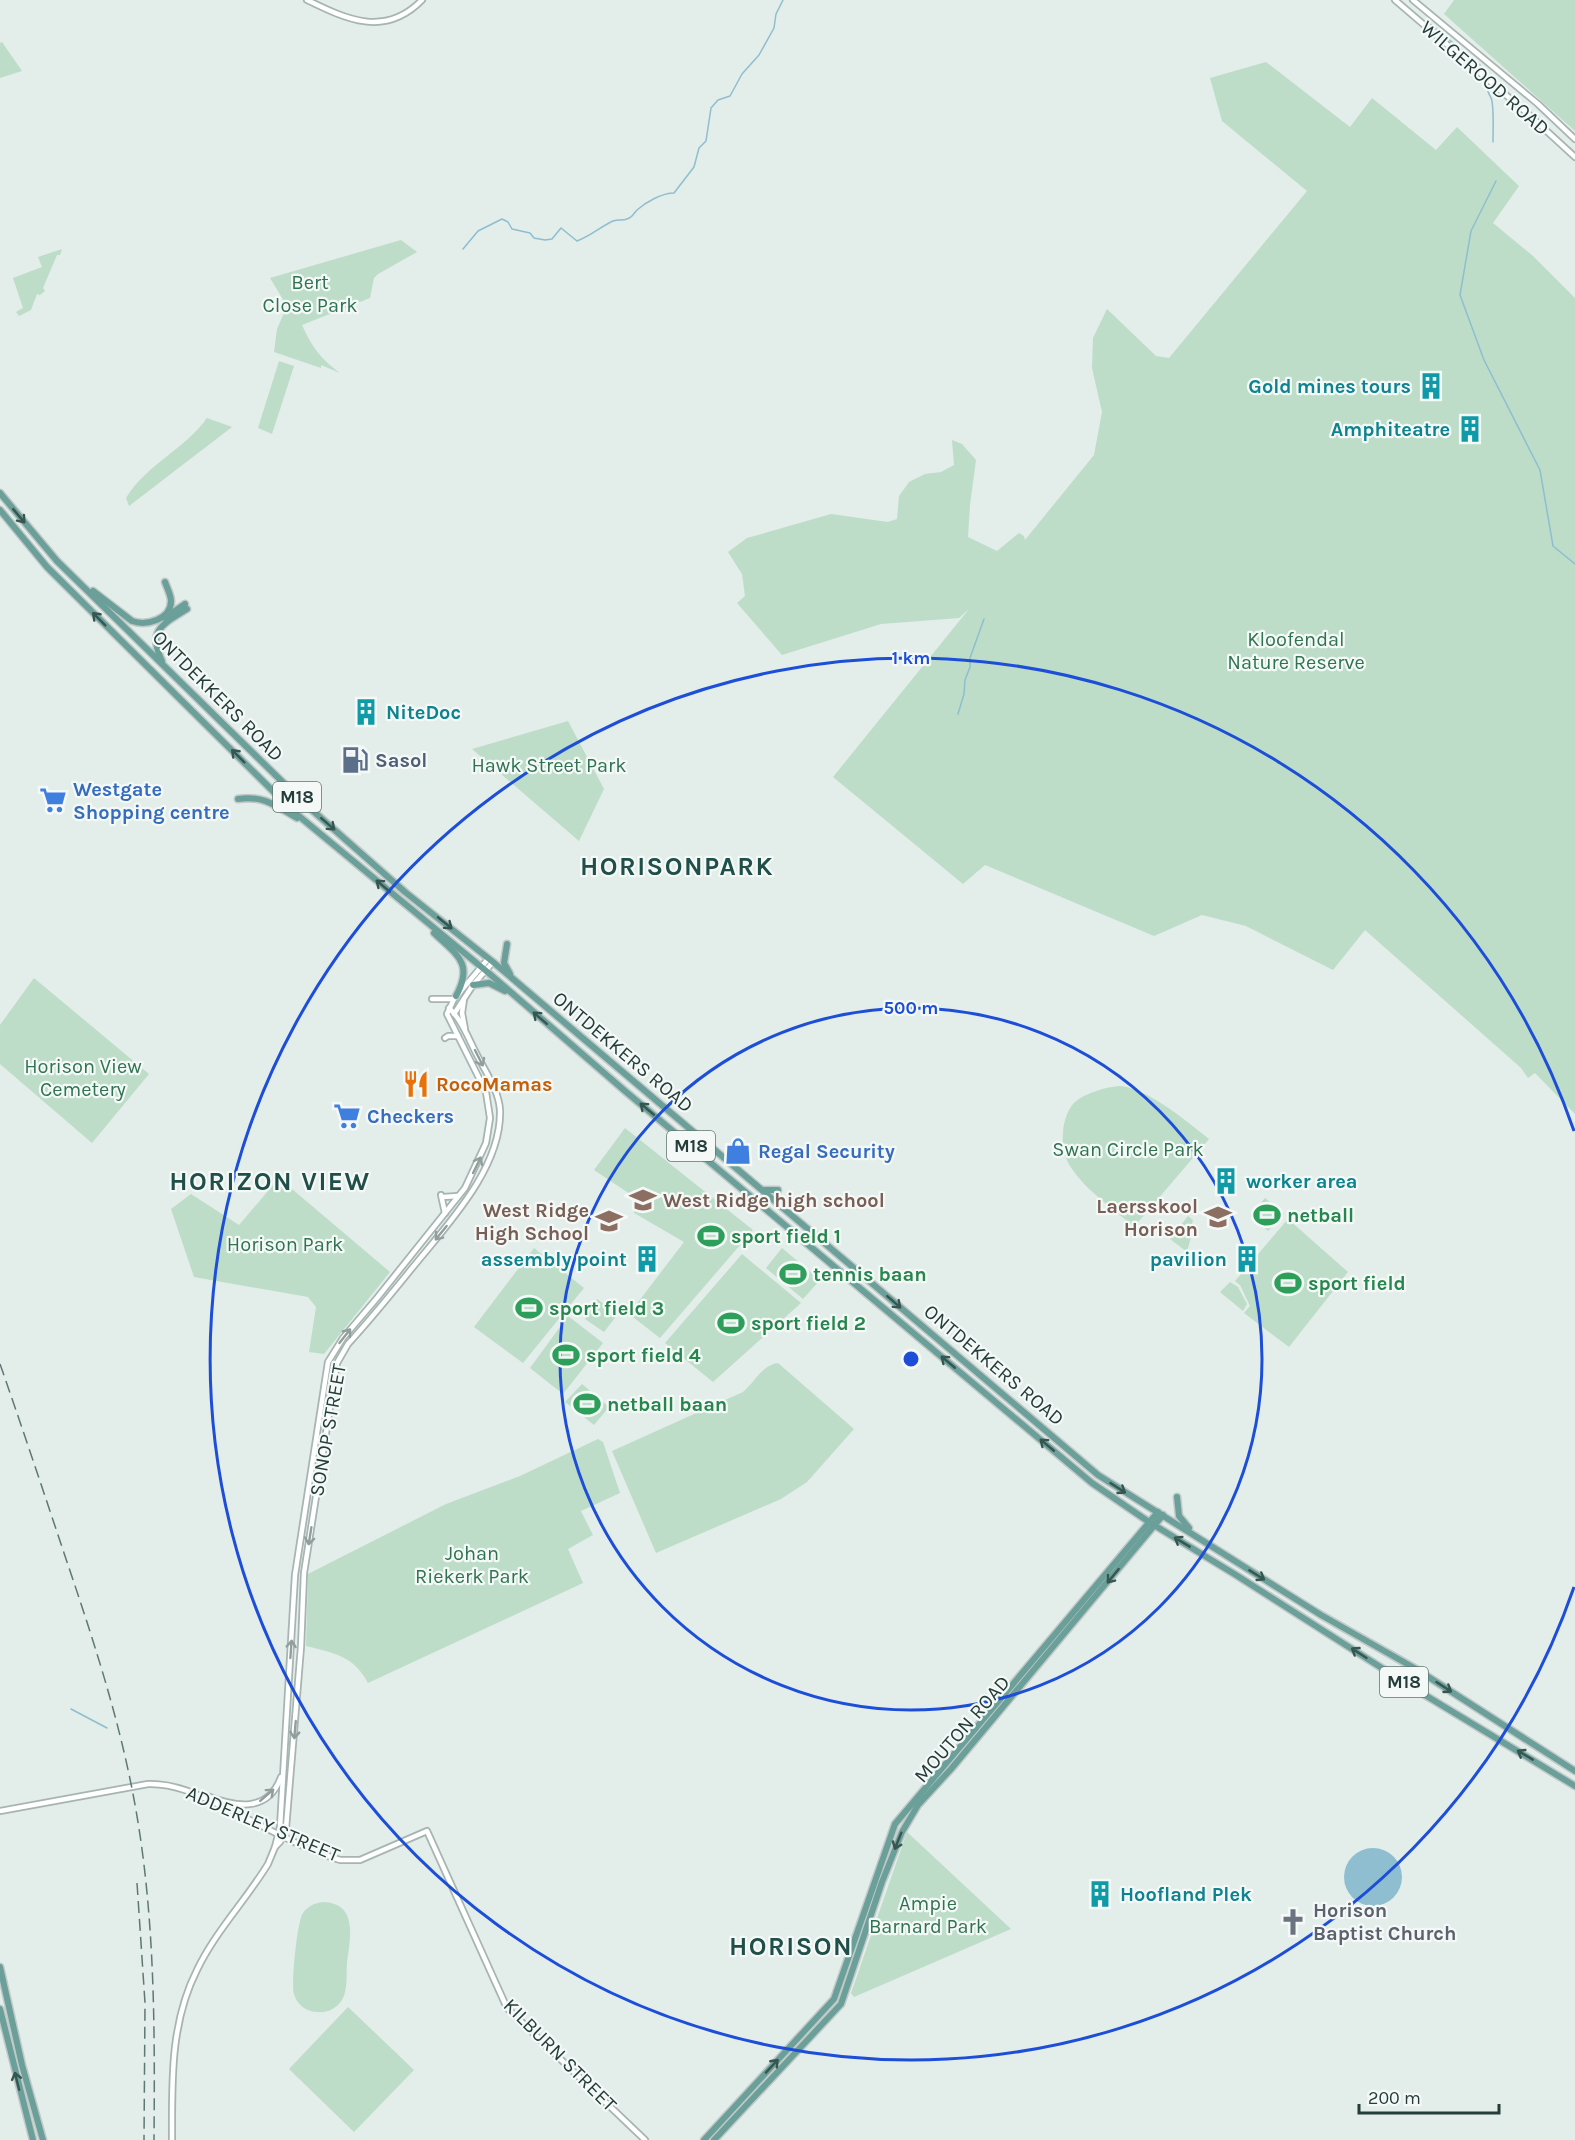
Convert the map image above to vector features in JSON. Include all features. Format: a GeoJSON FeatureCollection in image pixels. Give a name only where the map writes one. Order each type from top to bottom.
{"type":"FeatureCollection","features":[{"type":"Feature","properties":{"kind":"main road","name":"ONTDEKKERS ROAD"},"geometry":{"type":"LineString","coordinates":[[0,494],[57,561],[304,803],[405,891],[491,960],[1098,1475],[1321,1615],[1416,1670],[1575,1771]]}},
{"type":"Feature","properties":{"kind":"main road","name":"ONTDEKKERS ROAD"},"geometry":{"type":"LineString","coordinates":[[0,510],[47,567],[310,826],[484,969],[1092,1483],[1152,1524],[1410,1686],[1575,1786]]}},
{"type":"Feature","properties":{"kind":"main road"},"geometry":{"type":"LineString","coordinates":[[71,574],[123,615],[139,623],[148,625],[157,623],[186,607],[166,622],[156,634],[156,648],[167,669]]}},
{"type":"Feature","properties":{"kind":"main road"},"geometry":{"type":"LineString","coordinates":[[139,623],[154,621],[168,610],[170,598],[165,582]]}},
{"type":"Feature","properties":{"kind":"main road"},"geometry":{"type":"LineString","coordinates":[[238,799],[251,797],[263,799],[310,826]]}},
{"type":"Feature","properties":{"kind":"main road"},"geometry":{"type":"LineString","coordinates":[[411,909],[456,953],[462,962],[464,978],[455,998]]}},
{"type":"Feature","properties":{"kind":"main road"},"geometry":{"type":"LineString","coordinates":[[507,944],[504,959],[506,968],[524,990]]}},
{"type":"Feature","properties":{"kind":"main road"},"geometry":{"type":"LineString","coordinates":[[473,985],[492,984],[519,999]]}},
{"type":"Feature","properties":{"kind":"main road"},"geometry":{"type":"LineString","coordinates":[[762,1190],[777,1190]]}},
{"type":"Feature","properties":{"kind":"main road"},"geometry":{"type":"LineString","coordinates":[[1178,1497],[1177,1512],[1180,1520],[1208,1544]]}},
{"type":"Feature","properties":{"kind":"main road","name":"MOUTON ROAD"},"geometry":{"type":"LineString","coordinates":[[714,2140],[836,2009],[845,1996],[882,1882],[902,1832],[918,1805],[951,1769],[1160,1514]]}},
{"type":"Feature","properties":{"kind":"main road","name":"MOUTON ROAD"},"geometry":{"type":"LineString","coordinates":[[704,2140],[831,2004],[838,1991],[865,1906],[895,1824],[1152,1524]]}},
{"type":"Feature","properties":{"kind":"main road"},"geometry":{"type":"LineString","coordinates":[[0,1967],[22,2065],[43,2140]]}},
{"type":"Feature","properties":{"kind":"main road"},"geometry":{"type":"LineString","coordinates":[[0,2009],[33,2140]]}},
{"type":"Feature","properties":{"kind":"street"},"geometry":{"type":"LineString","coordinates":[[307,0],[346,19],[368,22],[398,16],[422,0]]}},
{"type":"Feature","properties":{"kind":"street","name":"WILGEROOD ROAD"},"geometry":{"type":"LineString","coordinates":[[1395,0],[1527,113],[1575,158]]}},
{"type":"Feature","properties":{"kind":"street","name":"WILGEROOD ROAD"},"geometry":{"type":"LineString","coordinates":[[1413,0],[1538,104],[1575,139]]}},
{"type":"Feature","properties":{"kind":"street","name":"SONOP STREET"},"geometry":{"type":"LineString","coordinates":[[452,1016],[491,960]]}},
{"type":"Feature","properties":{"kind":"street","name":"SONOP STREET"},"geometry":{"type":"LineString","coordinates":[[281,1834],[286,1828],[296,1718],[304,1573],[337,1363],[348,1344],[457,1214],[487,1161],[500,1122],[500,1106],[468,1038],[452,1016],[447,1014],[455,998],[484,969]]}},
{"type":"Feature","properties":{"kind":"street"},"geometry":{"type":"LineString","coordinates":[[465,997],[462,1013],[468,1038]]}},
{"type":"Feature","properties":{"kind":"street"},"geometry":{"type":"LineString","coordinates":[[432,999],[455,998]]}},
{"type":"Feature","properties":{"kind":"street","name":"SONOP STREET"},"geometry":{"type":"LineString","coordinates":[[281,1834],[295,1575],[328,1362],[343,1338],[465,1188],[486,1143],[490,1118],[486,1092],[458,1036],[452,1016]]}},
{"type":"Feature","properties":{"kind":"street"},"geometry":{"type":"LineString","coordinates":[[445,1038],[458,1036]]}},
{"type":"Feature","properties":{"kind":"street"},"geometry":{"type":"LineString","coordinates":[[444,1213],[442,1196],[458,1196]]}},
{"type":"Feature","properties":{"kind":"street"},"geometry":{"type":"LineString","coordinates":[[457,1214],[452,1204],[464,1203]]}},
{"type":"Feature","properties":{"kind":"street"},"geometry":{"type":"LineString","coordinates":[[173,1786],[228,1804],[244,1806],[259,1802],[270,1794],[280,1781],[285,1764]]}},
{"type":"Feature","properties":{"kind":"street","name":"ADDERLEY STREET"},"geometry":{"type":"LineString","coordinates":[[0,1811],[154,1784],[173,1786],[199,1796],[334,1858],[353,1861],[371,1856],[427,1831]]}},
{"type":"Feature","properties":{"kind":"street","name":"KILBURN STREET"},"geometry":{"type":"LineString","coordinates":[[427,1831],[507,2008],[645,2140]]}},
{"type":"Feature","properties":{"kind":"street"},"geometry":{"type":"LineString","coordinates":[[172,2140],[175,2045],[179,2019],[189,1986],[200,1963],[265,1868],[281,1834]]}},
{"type":"Feature","properties":{"kind":"green space"},"geometry":{"type":"Polygon","coordinates":[[[1454,0],[1575,0],[1575,131],[1444,14],[1454,0]]]}},
{"type":"Feature","properties":{"kind":"green space"},"geometry":{"type":"Polygon","coordinates":[[[2,42],[22,71],[0,78],[0,43],[2,42]]]}},
{"type":"Feature","properties":{"kind":"green space","name":"Kloofendal Nature Reserve"},"geometry":{"type":"Polygon","coordinates":[[[1266,62],[1350,127],[1372,98],[1436,150],[1457,127],[1519,186],[1493,223],[1533,256],[1575,298],[1575,1114],[1535,1073],[1528,1078],[1521,1068],[1365,930],[1333,970],[1246,926],[1202,915],[1154,936],[985,865],[963,884],[833,777],[969,609],[959,618],[881,624],[782,655],[737,603],[745,596],[742,574],[728,552],[747,538],[831,514],[888,522],[897,519],[899,496],[909,482],[925,474],[941,472],[954,465],[952,440],[962,444],[976,460],[968,537],[997,551],[1019,533],[1024,536],[1025,540],[1094,455],[1102,412],[1092,368],[1093,338],[1107,309],[1156,356],[1169,358],[1307,191],[1222,121],[1210,78],[1266,62]]]}},
{"type":"Feature","properties":{"kind":"green space","name":"Bert Close Park"},"geometry":{"type":"Polygon","coordinates":[[[401,240],[417,252],[378,274],[374,278],[370,298],[302,325],[317,352],[340,373],[321,365],[321,368],[274,352],[277,329],[287,306],[270,278],[401,240]]]}},
{"type":"Feature","properties":{"kind":"green space"},"geometry":{"type":"Polygon","coordinates":[[[62,249],[60,255],[57,255],[43,288],[45,291],[40,295],[37,294],[31,310],[19,316],[16,312],[23,308],[13,278],[42,267],[38,257],[62,249]]]}},
{"type":"Feature","properties":{"kind":"green space"},"geometry":{"type":"Polygon","coordinates":[[[279,361],[294,366],[272,434],[258,428],[279,361]]]}},
{"type":"Feature","properties":{"kind":"green space"},"geometry":{"type":"Polygon","coordinates":[[[207,418],[232,427],[129,506],[126,498],[134,486],[188,439],[207,418]]]}},
{"type":"Feature","properties":{"kind":"green space","name":"Hawk Street Park"},"geometry":{"type":"Polygon","coordinates":[[[568,721],[604,789],[579,841],[472,749],[568,721]]]}},
{"type":"Feature","properties":{"kind":"green space","name":"Horison View Cemetery"},"geometry":{"type":"Polygon","coordinates":[[[34,978],[149,1074],[92,1143],[0,1064],[0,1025],[34,978]]]}},
{"type":"Feature","properties":{"kind":"green space","name":"Swan Circle Park"},"geometry":{"type":"Polygon","coordinates":[[[1119,1086],[1142,1092],[1154,1099],[1209,1139],[1134,1227],[1076,1175],[1064,1152],[1063,1144],[1066,1118],[1073,1104],[1094,1092],[1119,1086]]]}},
{"type":"Feature","properties":{"kind":"green space","name":"sport field 1"},"geometry":{"type":"Polygon","coordinates":[[[625,1128],[753,1230],[660,1338],[629,1314],[684,1242],[634,1213],[636,1198],[594,1170],[625,1128]]]}},
{"type":"Feature","properties":{"kind":"green space","name":"Horison Park"},"geometry":{"type":"Polygon","coordinates":[[[279,1178],[390,1272],[324,1354],[309,1352],[316,1307],[308,1297],[194,1277],[171,1209],[191,1194],[239,1225],[279,1178]]]}},
{"type":"Feature","properties":{"kind":"green space","name":"netball"},"geometry":{"type":"Polygon","coordinates":[[[1265,1198],[1284,1214],[1268,1231],[1250,1216],[1265,1198]]]}},
{"type":"Feature","properties":{"kind":"green space"},"geometry":{"type":"Polygon","coordinates":[[[1188,1216],[1193,1220],[1194,1225],[1187,1252],[1170,1239],[1188,1216]]]}},
{"type":"Feature","properties":{"kind":"green space","name":"sport field"},"geometry":{"type":"Polygon","coordinates":[[[1288,1219],[1348,1272],[1289,1347],[1244,1313],[1250,1306],[1240,1285],[1235,1281],[1288,1219]]]}},
{"type":"Feature","properties":{"kind":"green space","name":"sport field 3"},"geometry":{"type":"Polygon","coordinates":[[[534,1248],[584,1288],[523,1363],[474,1327],[534,1248]]]}},
{"type":"Feature","properties":{"kind":"green space","name":"tennis baan"},"geometry":{"type":"Polygon","coordinates":[[[782,1248],[820,1280],[803,1299],[766,1268],[782,1248]]]}},
{"type":"Feature","properties":{"kind":"green space","name":"sport field 2"},"geometry":{"type":"Polygon","coordinates":[[[742,1254],[801,1303],[713,1382],[665,1343],[742,1254]]]}},
{"type":"Feature","properties":{"kind":"green space"},"geometry":{"type":"Polygon","coordinates":[[[1230,1282],[1238,1287],[1247,1304],[1243,1311],[1220,1292],[1230,1282]]]}},
{"type":"Feature","properties":{"kind":"green space"},"geometry":{"type":"Polygon","coordinates":[[[597,1299],[618,1314],[604,1332],[585,1319],[597,1299]]]}},
{"type":"Feature","properties":{"kind":"green space","name":"sport field 4"},"geometry":{"type":"Polygon","coordinates":[[[568,1316],[603,1343],[563,1394],[530,1368],[568,1316]]]}},
{"type":"Feature","properties":{"kind":"green space"},"geometry":{"type":"Polygon","coordinates":[[[778,1363],[854,1429],[807,1482],[781,1499],[656,1553],[612,1451],[743,1392],[763,1370],[778,1363]]]}},
{"type":"Feature","properties":{"kind":"green space","name":"netball baan"},"geometry":{"type":"Polygon","coordinates":[[[582,1384],[609,1407],[594,1425],[565,1402],[582,1384]]]}},
{"type":"Feature","properties":{"kind":"green space","name":"Johan Riekerk Park"},"geometry":{"type":"Polygon","coordinates":[[[598,1439],[603,1442],[620,1493],[581,1511],[593,1535],[568,1549],[583,1583],[368,1683],[350,1661],[306,1646],[308,1574],[446,1504],[520,1476],[598,1439]]]}},
{"type":"Feature","properties":{"kind":"green space","name":"Ampie Barnard Park"},"geometry":{"type":"Polygon","coordinates":[[[907,1832],[1011,1929],[854,1997],[851,1993],[907,1832]]]}},
{"type":"Feature","properties":{"kind":"green space"},"geometry":{"type":"Polygon","coordinates":[[[323,1902],[334,1904],[347,1916],[350,1924],[350,1944],[344,1996],[335,2008],[325,2012],[314,2012],[306,2009],[297,2001],[293,1978],[301,1918],[309,1907],[323,1902]]]}},
{"type":"Feature","properties":{"kind":"green space"},"geometry":{"type":"Polygon","coordinates":[[[348,2007],[414,2070],[354,2132],[289,2069],[348,2007]]]}},
{"type":"Feature","properties":{"kind":"water"},"geometry":{"type":"Polygon","coordinates":[[[1367,1848],[1379,1848],[1394,1856],[1402,1871],[1402,1883],[1394,1898],[1379,1906],[1367,1906],[1352,1898],[1344,1883],[1344,1871],[1352,1856],[1367,1848]]]}},
{"type":"Feature","properties":{"kind":"waterway"},"geometry":{"type":"LineString","coordinates":[[463,249],[478,231],[502,219],[508,222],[512,229],[530,233],[534,238],[552,239],[561,228],[577,241],[613,221],[632,217],[637,210],[654,198],[674,193],[694,167],[699,148],[706,141],[711,108],[718,100],[730,96],[742,74],[759,55],[774,28],[776,14],[783,0]]}},
{"type":"Feature","properties":{"kind":"waterway"},"geometry":{"type":"LineString","coordinates":[[1429,23],[1480,65]]}},
{"type":"Feature","properties":{"kind":"waterway"},"geometry":{"type":"LineString","coordinates":[[1487,87],[1493,106],[1493,142]]}},
{"type":"Feature","properties":{"kind":"waterway"},"geometry":{"type":"LineString","coordinates":[[1496,181],[1471,231],[1460,295],[1484,360],[1540,470],[1553,546],[1575,564]]}},
{"type":"Feature","properties":{"kind":"waterway"},"geometry":{"type":"LineString","coordinates":[[958,714],[970,667],[970,658],[984,619]]}},
{"type":"Feature","properties":{"kind":"waterway"},"geometry":{"type":"LineString","coordinates":[[71,1709],[107,1728]]}},
{"type":"Feature","properties":{"kind":"railway"},"geometry":{"type":"LineString","coordinates":[[0,1364],[92,1637],[109,1693],[130,1779],[144,1869],[152,1959],[154,2140]]}},
{"type":"Feature","properties":{"kind":"railway"},"geometry":{"type":"LineString","coordinates":[[137,1883],[145,2003],[144,2140]]}},
{"type":"Feature","properties":{"kind":"place","name":"Gold mines tours"},"geometry":{"type":"Point","coordinates":[1431,386]}},
{"type":"Feature","properties":{"kind":"place","name":"Amphiteatre"},"geometry":{"type":"Point","coordinates":[1470,429]}},
{"type":"Feature","properties":{"kind":"place","name":"NiteDoc"},"geometry":{"type":"Point","coordinates":[366,712]}},
{"type":"Feature","properties":{"kind":"place","name":"Sasol"},"geometry":{"type":"Point","coordinates":[355,760]}},
{"type":"Feature","properties":{"kind":"place","name":"Westgate Shopping centre"},"geometry":{"type":"Point","coordinates":[53,800]}},
{"type":"Feature","properties":{"kind":"place","name":"RocoMamas"},"geometry":{"type":"Point","coordinates":[416,1084]}},
{"type":"Feature","properties":{"kind":"place","name":"Checkers"},"geometry":{"type":"Point","coordinates":[347,1116]}},
{"type":"Feature","properties":{"kind":"place","name":"Regal Security"},"geometry":{"type":"Point","coordinates":[738,1151]}},
{"type":"Feature","properties":{"kind":"place","name":"worker area"},"geometry":{"type":"Point","coordinates":[1226,1181]}},
{"type":"Feature","properties":{"kind":"place","name":"West Ridge high school"},"geometry":{"type":"Point","coordinates":[643,1200]}},
{"type":"Feature","properties":{"kind":"place","name":"netball"},"geometry":{"type":"Point","coordinates":[1267,1215]}},
{"type":"Feature","properties":{"kind":"place","name":"Laersskool Horison"},"geometry":{"type":"Point","coordinates":[1218,1217]}},
{"type":"Feature","properties":{"kind":"place","name":"West Ridge High School"},"geometry":{"type":"Point","coordinates":[609,1221]}},
{"type":"Feature","properties":{"kind":"place","name":"sport field 1"},"geometry":{"type":"Point","coordinates":[711,1236]}},
{"type":"Feature","properties":{"kind":"place","name":"assembly point"},"geometry":{"type":"Point","coordinates":[647,1259]}},
{"type":"Feature","properties":{"kind":"place","name":"pavilion"},"geometry":{"type":"Point","coordinates":[1247,1259]}},
{"type":"Feature","properties":{"kind":"place","name":"tennis baan"},"geometry":{"type":"Point","coordinates":[793,1274]}},
{"type":"Feature","properties":{"kind":"place","name":"sport field"},"geometry":{"type":"Point","coordinates":[1288,1283]}},
{"type":"Feature","properties":{"kind":"place","name":"sport field 3"},"geometry":{"type":"Point","coordinates":[529,1308]}},
{"type":"Feature","properties":{"kind":"place","name":"sport field 2"},"geometry":{"type":"Point","coordinates":[731,1323]}},
{"type":"Feature","properties":{"kind":"place","name":"sport field 4"},"geometry":{"type":"Point","coordinates":[566,1355]}},
{"type":"Feature","properties":{"kind":"place","name":"netball baan"},"geometry":{"type":"Point","coordinates":[587,1404]}},
{"type":"Feature","properties":{"kind":"place","name":"Hoofland Plek"},"geometry":{"type":"Point","coordinates":[1100,1894]}},
{"type":"Feature","properties":{"kind":"place","name":"Horison Baptist Church"},"geometry":{"type":"Point","coordinates":[1293,1922]}},
{"type":"Feature","properties":{"kind":"district","name":"HORISONPARK"},"geometry":{"type":"Point","coordinates":[677,866]}},
{"type":"Feature","properties":{"kind":"district","name":"HORIZON VIEW"},"geometry":{"type":"Point","coordinates":[270,1181]}},
{"type":"Feature","properties":{"kind":"district","name":"HORISON"},"geometry":{"type":"Point","coordinates":[791,1946]}}]}
